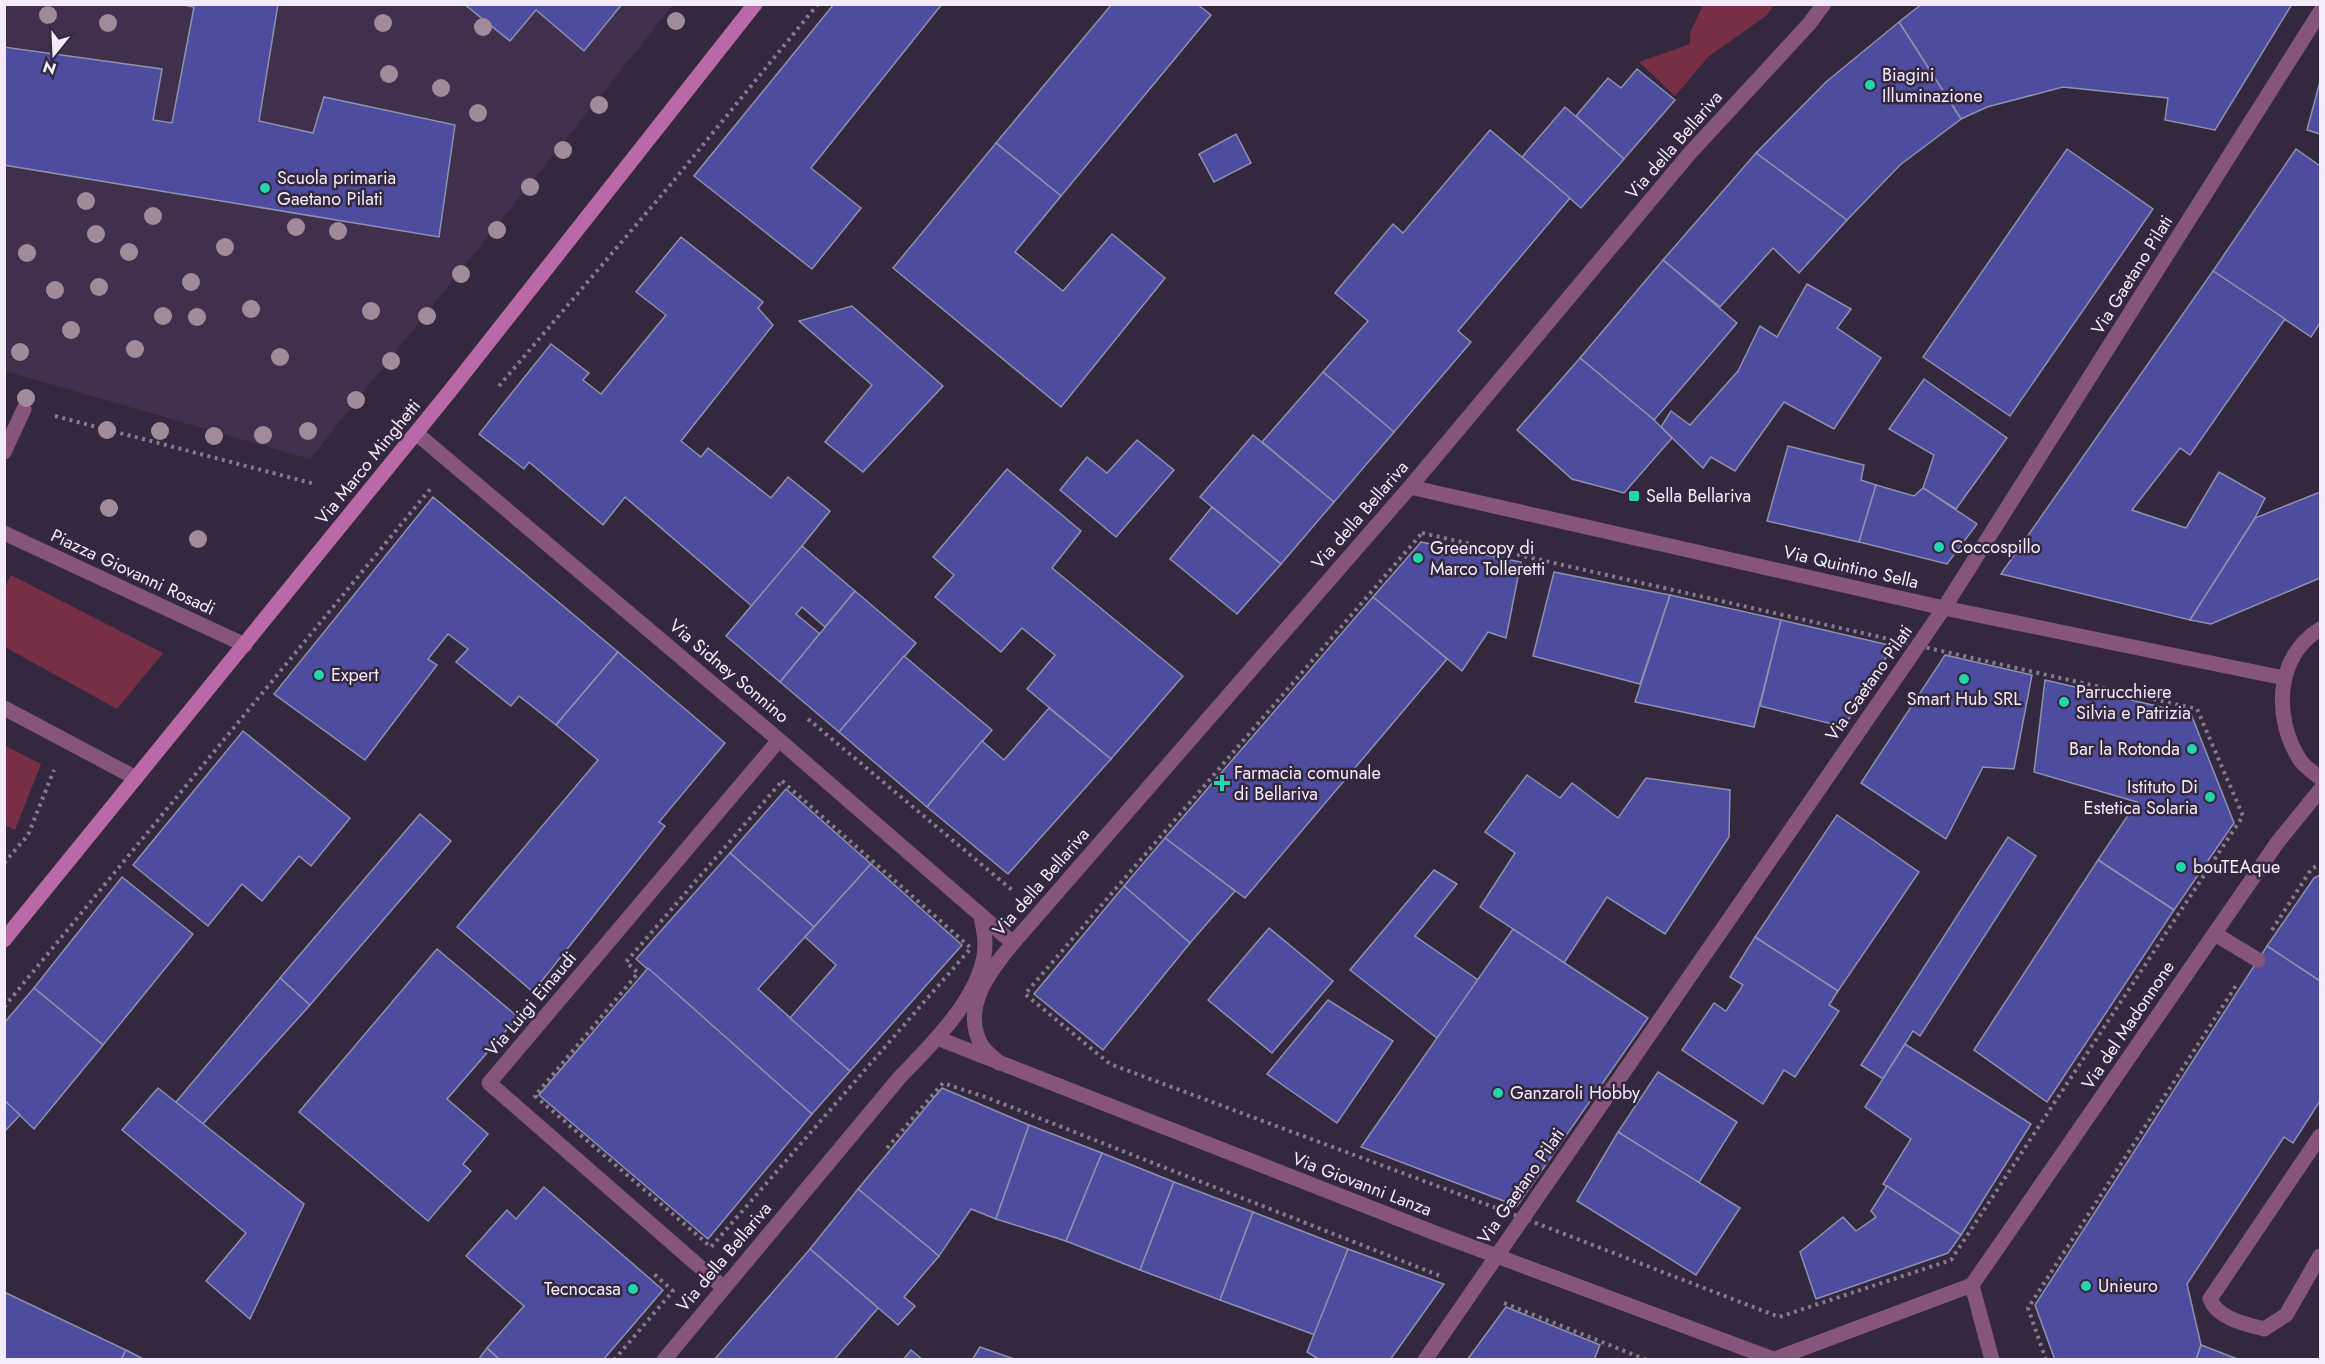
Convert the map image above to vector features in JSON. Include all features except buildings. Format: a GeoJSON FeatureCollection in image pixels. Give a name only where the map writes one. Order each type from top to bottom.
{"type":"FeatureCollection","features":[{"type":"Feature","properties":{"kind":"street","name":"Via Marco Minghetti"},"geometry":{"type":"LineString","coordinates":[[4,940],[416,433],[756,4]]}},
{"type":"Feature","properties":{"kind":"street","name":"Via della Bellariva"},"geometry":{"type":"LineString","coordinates":[[999,1063],[983,1047],[976,1031],[975,1007],[985,979],[1013,943],[1410,487],[1690,153],[1809,24],[1824,4]]}},
{"type":"Feature","properties":{"kind":"street","name":"Via Gaetano Pilati"},"geometry":{"type":"LineString","coordinates":[[1425,1359],[1919,646],[2320,12]]}},
{"type":"Feature","properties":{"kind":"street"},"geometry":{"type":"LineString","coordinates":[[4,452],[24,409]]}},
{"type":"Feature","properties":{"kind":"street","name":"Via Sidney Sonnino"},"geometry":{"type":"LineString","coordinates":[[416,433],[779,740],[1013,943]]}},
{"type":"Feature","properties":{"kind":"street","name":"Via Quintino Sella"},"geometry":{"type":"LineString","coordinates":[[1410,487],[1944,608],[2284,678]]}},
{"type":"Feature","properties":{"kind":"street","name":"Piazza Giovanni Rosadi"},"geometry":{"type":"LineString","coordinates":[[4,533],[244,645]]}},
{"type":"Feature","properties":{"kind":"street"},"geometry":{"type":"LineString","coordinates":[[2320,629],[2307,637],[2293,657],[2284,678],[2281,705],[2286,735],[2301,762],[2320,778]]}},
{"type":"Feature","properties":{"kind":"street"},"geometry":{"type":"LineString","coordinates":[[4,708],[136,778]]}},
{"type":"Feature","properties":{"kind":"street","name":"Via Luigi Einaudi"},"geometry":{"type":"LineString","coordinates":[[724,1288],[489,1083],[779,740]]}},
{"type":"Feature","properties":{"kind":"street","name":"Via del Madonnone"},"geometry":{"type":"LineString","coordinates":[[1972,1285],[2277,843],[2320,790]]}},
{"type":"Feature","properties":{"kind":"street","name":"Via della Bellariva"},"geometry":{"type":"LineString","coordinates":[[663,1359],[900,1077],[937,1038],[968,997],[981,966],[985,944],[981,915]]}},
{"type":"Feature","properties":{"kind":"street"},"geometry":{"type":"LineString","coordinates":[[2215,934],[2256,959]]}},
{"type":"Feature","properties":{"kind":"street","name":"Via Giovanni Lanza"},"geometry":{"type":"LineString","coordinates":[[937,1038],[1497,1256],[1773,1359]]}},
{"type":"Feature","properties":{"kind":"street"},"geometry":{"type":"LineString","coordinates":[[2320,1136],[2210,1299],[2214,1307],[2235,1321],[2264,1329],[2286,1315],[2320,1256]]}},
{"type":"Feature","properties":{"kind":"street"},"geometry":{"type":"LineString","coordinates":[[1773,1359],[1972,1285],[1992,1359]]}},
{"type":"Feature","properties":{"kind":"path"},"geometry":{"type":"LineString","coordinates":[[491,395],[671,184],[818,4]]}},
{"type":"Feature","properties":{"kind":"path"},"geometry":{"type":"LineString","coordinates":[[24,409],[315,484]]}},
{"type":"Feature","properties":{"kind":"path"},"geometry":{"type":"LineString","coordinates":[[4,1007],[434,484]]}},
{"type":"Feature","properties":{"kind":"path"},"geometry":{"type":"LineString","coordinates":[[1422,533],[1919,646],[2197,709],[2244,816],[1951,1260],[1779,1317],[1110,1064],[1024,994],[1422,533]]}},
{"type":"Feature","properties":{"kind":"path"},"geometry":{"type":"LineString","coordinates":[[4,862],[28,835],[56,765]]}},
{"type":"Feature","properties":{"kind":"path"},"geometry":{"type":"LineString","coordinates":[[711,1247],[534,1096],[638,973],[626,962],[771,793]]}},
{"type":"Feature","properties":{"kind":"path"},"geometry":{"type":"LineString","coordinates":[[2046,1359],[2028,1308],[2256,959],[2312,868],[2320,865]]}},
{"type":"Feature","properties":{"kind":"path"},"geometry":{"type":"LineString","coordinates":[[943,1083],[988,1098],[1451,1280]]}},
{"type":"Feature","properties":{"kind":"path"},"geometry":{"type":"LineString","coordinates":[[614,1359],[674,1291],[653,1273]]}},
{"type":"Feature","properties":{"kind":"path"},"geometry":{"type":"LineString","coordinates":[[1501,1302],[1647,1359]]}},
{"type":"Feature","properties":{"kind":"shaded area","name":"Scuola primaria Gaetano Pilati"},"geometry":{"type":"Polygon","coordinates":[[[4,5],[673,5],[310,459],[5,371],[4,5]]]}},
{"type":"Feature","properties":{"kind":"shaded area"},"geometry":{"type":"Polygon","coordinates":[[[1703,5],[1774,5],[1766,16],[1709,56],[1675,96],[1639,62],[1690,44],[1690,33],[1703,5]]]}},
{"type":"Feature","properties":{"kind":"shaded area"},"geometry":{"type":"Polygon","coordinates":[[[11,575],[163,653],[117,709],[5,647],[5,587],[11,575]]]}},
{"type":"Feature","properties":{"kind":"shaded area"},"geometry":{"type":"Polygon","coordinates":[[[4,745],[41,764],[15,830],[5,825],[4,745]]]}},
{"type":"Feature","properties":{"kind":"place","name":"Biagini Illuminazione"},"geometry":{"type":"Point","coordinates":[1870,85]}},
{"type":"Feature","properties":{"kind":"place","name":"Scuola primaria Gaetano Pilati"},"geometry":{"type":"Point","coordinates":[265,188]}},
{"type":"Feature","properties":{"kind":"place","name":"Sella Bellariva"},"geometry":{"type":"Point","coordinates":[1634,496]}},
{"type":"Feature","properties":{"kind":"place","name":"Coccospillo"},"geometry":{"type":"Point","coordinates":[1939,547]}},
{"type":"Feature","properties":{"kind":"place","name":"Greencopy di Marco Tolleretti"},"geometry":{"type":"Point","coordinates":[1418,558]}},
{"type":"Feature","properties":{"kind":"place","name":"Expert"},"geometry":{"type":"Point","coordinates":[319,675]}},
{"type":"Feature","properties":{"kind":"place","name":"Smart Hub SRL"},"geometry":{"type":"Point","coordinates":[1964,679]}},
{"type":"Feature","properties":{"kind":"place","name":"Parrucchiere Silvia e Patrizia"},"geometry":{"type":"Point","coordinates":[2064,702]}},
{"type":"Feature","properties":{"kind":"place","name":"Bar la Rotonda"},"geometry":{"type":"Point","coordinates":[2192,749]}},
{"type":"Feature","properties":{"kind":"place","name":"Farmacia comunale di Bellariva"},"geometry":{"type":"Point","coordinates":[1222,783]}},
{"type":"Feature","properties":{"kind":"place","name":"Istituto Di Estetica Solaria"},"geometry":{"type":"Point","coordinates":[2210,797]}},
{"type":"Feature","properties":{"kind":"place","name":"bouTEAque"},"geometry":{"type":"Point","coordinates":[2181,867]}},
{"type":"Feature","properties":{"kind":"place","name":"Ganzaroli Hobby"},"geometry":{"type":"Point","coordinates":[1498,1093]}},
{"type":"Feature","properties":{"kind":"place","name":"Unieuro"},"geometry":{"type":"Point","coordinates":[2086,1286]}},
{"type":"Feature","properties":{"kind":"place","name":"Tecnocasa"},"geometry":{"type":"Point","coordinates":[633,1289]}}]}
